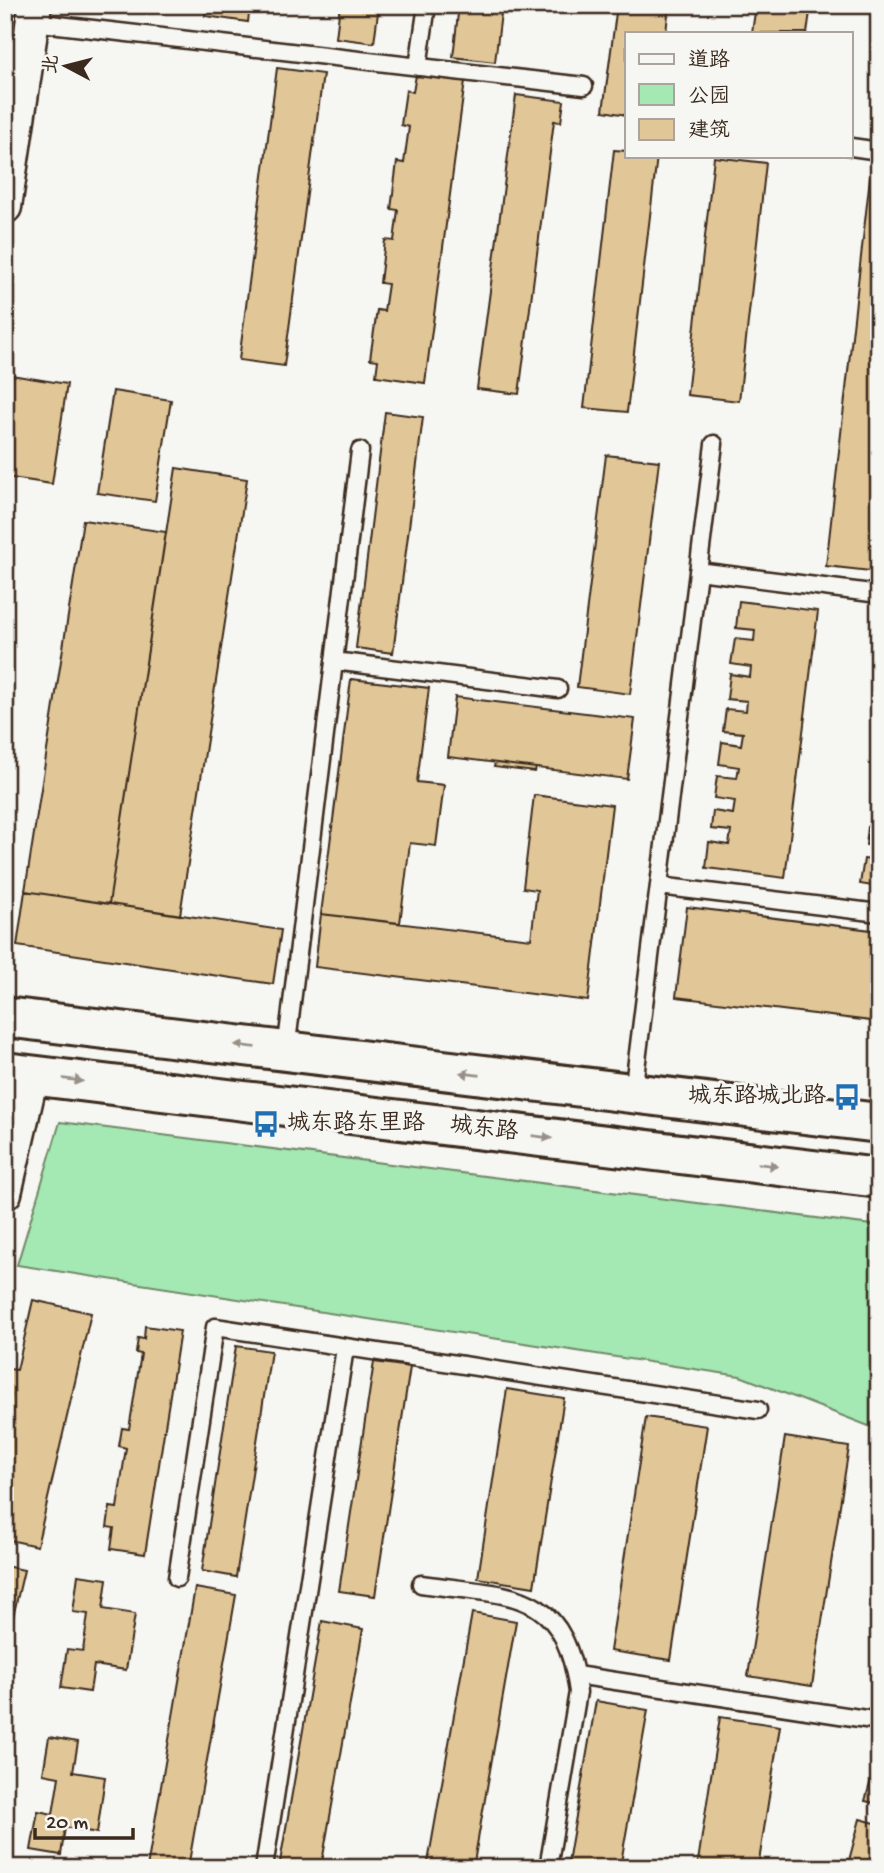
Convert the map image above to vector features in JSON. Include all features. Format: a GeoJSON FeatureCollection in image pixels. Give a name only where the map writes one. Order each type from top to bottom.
{"type":"FeatureCollection","features":[{"type":"Feature","properties":{"kind":"main road"},"geometry":{"type":"LineString","coordinates":[[5,1017],[879,1123]]}},
{"type":"Feature","properties":{"kind":"main road","name":"城东路"},"geometry":{"type":"LineString","coordinates":[[19,1074],[879,1178]]}},
{"type":"Feature","properties":{"kind":"street"},"geometry":{"type":"LineString","coordinates":[[5,207],[34,14]]}},
{"type":"Feature","properties":{"kind":"street"},"geometry":{"type":"LineString","coordinates":[[5,1193],[19,1074]]}},
{"type":"Feature","properties":{"kind":"lane"},"geometry":{"type":"LineString","coordinates":[[418,67],[427,5]]}},
{"type":"Feature","properties":{"kind":"lane"},"geometry":{"type":"LineString","coordinates":[[34,14],[418,67],[584,86]]}},
{"type":"Feature","properties":{"kind":"lane"},"geometry":{"type":"LineString","coordinates":[[852,148],[879,151]]}},
{"type":"Feature","properties":{"kind":"lane"},"geometry":{"type":"LineString","coordinates":[[633,1094],[714,444]]}},
{"type":"Feature","properties":{"kind":"lane"},"geometry":{"type":"LineString","coordinates":[[286,1051],[360,451]]}},
{"type":"Feature","properties":{"kind":"lane"},"geometry":{"type":"LineString","coordinates":[[698,571],[879,594]]}},
{"type":"Feature","properties":{"kind":"lane"},"geometry":{"type":"LineString","coordinates":[[334,661],[558,689]]}},
{"type":"Feature","properties":{"kind":"lane"},"geometry":{"type":"LineString","coordinates":[[659,886],[879,913]]}},
{"type":"Feature","properties":{"kind":"lane"},"geometry":{"type":"LineString","coordinates":[[177,1578],[215,1326],[758,1410]]}},
{"type":"Feature","properties":{"kind":"lane"},"geometry":{"type":"LineString","coordinates":[[264,1868],[345,1348]]}},
{"type":"Feature","properties":{"kind":"lane"},"geometry":{"type":"LineString","coordinates":[[421,1584],[526,1600],[549,1614],[556,1624],[576,1675],[578,1692],[548,1868]]}},
{"type":"Feature","properties":{"kind":"lane"},"geometry":{"type":"LineString","coordinates":[[576,1675],[879,1721]]}},
{"type":"Feature","properties":{"kind":"green space"},"geometry":{"type":"Polygon","coordinates":[[[60,1122],[879,1226],[879,1430],[740,1376],[17,1265],[60,1122]]]}},
{"type":"Feature","properties":{"kind":"building"},"geometry":{"type":"Polygon","coordinates":[[[207,5],[250,5],[248,22],[205,16],[207,5]]]}},
{"type":"Feature","properties":{"kind":"building"},"geometry":{"type":"Polygon","coordinates":[[[340,5],[379,5],[374,43],[336,38],[340,5]]]}},
{"type":"Feature","properties":{"kind":"building"},"geometry":{"type":"Polygon","coordinates":[[[459,5],[502,5],[495,62],[453,57],[459,5]]]}},
{"type":"Feature","properties":{"kind":"building"},"geometry":{"type":"Polygon","coordinates":[[[617,5],[669,5],[666,32],[625,32],[625,115],[603,111],[617,5]]]}},
{"type":"Feature","properties":{"kind":"building"},"geometry":{"type":"Polygon","coordinates":[[[756,5],[811,5],[807,32],[752,32],[756,5]]]}},
{"type":"Feature","properties":{"kind":"building"},"geometry":{"type":"Polygon","coordinates":[[[277,68],[323,74],[284,366],[239,360],[277,68]]]}},
{"type":"Feature","properties":{"kind":"building"},"geometry":{"type":"Polygon","coordinates":[[[416,75],[465,81],[425,383],[376,376],[378,360],[370,359],[377,310],[384,311],[388,284],[380,283],[385,240],[394,241],[398,210],[391,209],[397,162],[404,163],[409,127],[401,125],[406,90],[413,92],[416,75]]]}},
{"type":"Feature","properties":{"kind":"building"},"geometry":{"type":"Polygon","coordinates":[[[516,95],[564,101],[561,122],[554,121],[519,394],[477,389],[516,95]]]}},
{"type":"Feature","properties":{"kind":"building"},"geometry":{"type":"Polygon","coordinates":[[[614,150],[625,151],[625,158],[657,158],[627,412],[584,408],[614,150]]]}},
{"type":"Feature","properties":{"kind":"building"},"geometry":{"type":"Polygon","coordinates":[[[714,158],[766,163],[739,401],[687,395],[714,158]]]}},
{"type":"Feature","properties":{"kind":"building"},"geometry":{"type":"Polygon","coordinates":[[[870,177],[879,178],[879,572],[826,566],[870,177]]]}},
{"type":"Feature","properties":{"kind":"building"},"geometry":{"type":"Polygon","coordinates":[[[5,374],[67,384],[52,484],[5,477],[5,374]]]}},
{"type":"Feature","properties":{"kind":"building"},"geometry":{"type":"Polygon","coordinates":[[[113,391],[171,400],[155,501],[97,493],[113,391]]]}},
{"type":"Feature","properties":{"kind":"building"},"geometry":{"type":"Polygon","coordinates":[[[385,412],[423,417],[393,653],[356,648],[385,412]]]}},
{"type":"Feature","properties":{"kind":"building"},"geometry":{"type":"Polygon","coordinates":[[[606,455],[659,461],[630,694],[577,687],[606,455]]]}},
{"type":"Feature","properties":{"kind":"building"},"geometry":{"type":"Polygon","coordinates":[[[176,468],[247,479],[180,915],[109,904],[176,468]]]}},
{"type":"Feature","properties":{"kind":"building"},"geometry":{"type":"Polygon","coordinates":[[[83,520],[166,532],[109,904],[25,891],[83,520]]]}},
{"type":"Feature","properties":{"kind":"building"},"geometry":{"type":"Polygon","coordinates":[[[739,601],[818,611],[785,878],[706,868],[709,842],[729,845],[731,831],[711,829],[713,811],[733,814],[735,801],[714,798],[717,776],[737,778],[739,767],[719,764],[722,742],[741,745],[743,733],[723,731],[726,709],[746,711],[747,701],[727,699],[730,674],[750,677],[751,667],[731,664],[735,639],[754,641],[755,630],[736,628],[739,601]]]}},
{"type":"Feature","properties":{"kind":"building"},"geometry":{"type":"Polygon","coordinates":[[[351,679],[429,688],[417,782],[444,785],[436,846],[410,843],[400,923],[321,914],[351,679]]]}},
{"type":"Feature","properties":{"kind":"building"},"geometry":{"type":"Polygon","coordinates":[[[455,697],[635,719],[627,779],[448,757],[455,697]]]}},
{"type":"Feature","properties":{"kind":"building"},"geometry":{"type":"Polygon","coordinates":[[[876,758],[879,759],[879,781],[874,780],[876,758]]]}},
{"type":"Feature","properties":{"kind":"building"},"geometry":{"type":"Polygon","coordinates":[[[495,763],[536,768],[535,772],[494,767],[495,763]]]}},
{"type":"Feature","properties":{"kind":"building"},"geometry":{"type":"Polygon","coordinates":[[[872,792],[879,793],[879,816],[870,814],[872,792]]]}},
{"type":"Feature","properties":{"kind":"building"},"geometry":{"type":"Polygon","coordinates":[[[534,795],[612,805],[588,1001],[315,967],[321,914],[531,939],[537,890],[523,888],[534,795]]]}},
{"type":"Feature","properties":{"kind":"building"},"geometry":{"type":"Polygon","coordinates":[[[868,827],[879,829],[879,847],[866,845],[868,827]]]}},
{"type":"Feature","properties":{"kind":"building"},"geometry":{"type":"Polygon","coordinates":[[[864,859],[879,861],[879,887],[860,884],[864,859]]]}},
{"type":"Feature","properties":{"kind":"building"},"geometry":{"type":"Polygon","coordinates":[[[25,891],[281,930],[273,984],[17,946],[25,891]]]}},
{"type":"Feature","properties":{"kind":"building"},"geometry":{"type":"Polygon","coordinates":[[[687,907],[879,931],[879,1022],[676,997],[687,907]]]}},
{"type":"Feature","properties":{"kind":"building"},"geometry":{"type":"Polygon","coordinates":[[[33,1300],[91,1313],[37,1546],[5,1539],[5,1420],[11,1395],[5,1393],[5,1386],[9,1369],[17,1370],[33,1300]]]}},
{"type":"Feature","properties":{"kind":"building"},"geometry":{"type":"Polygon","coordinates":[[[145,1326],[180,1331],[145,1554],[111,1549],[114,1528],[107,1527],[110,1507],[117,1508],[126,1448],[119,1446],[122,1428],[129,1429],[141,1354],[136,1353],[138,1338],[144,1339],[145,1326]]]}},
{"type":"Feature","properties":{"kind":"building"},"geometry":{"type":"Polygon","coordinates":[[[236,1346],[271,1351],[236,1577],[202,1571],[236,1346]]]}},
{"type":"Feature","properties":{"kind":"building"},"geometry":{"type":"Polygon","coordinates":[[[374,1362],[410,1367],[375,1596],[339,1591],[374,1362]]]}},
{"type":"Feature","properties":{"kind":"building"},"geometry":{"type":"Polygon","coordinates":[[[507,1389],[564,1398],[534,1587],[478,1578],[507,1389]]]}},
{"type":"Feature","properties":{"kind":"building"},"geometry":{"type":"Polygon","coordinates":[[[646,1417],[707,1426],[671,1660],[610,1651],[646,1417]]]}},
{"type":"Feature","properties":{"kind":"building"},"geometry":{"type":"Polygon","coordinates":[[[785,1437],[849,1447],[812,1686],[748,1676],[785,1437]]]}},
{"type":"Feature","properties":{"kind":"building"},"geometry":{"type":"Polygon","coordinates":[[[5,1566],[24,1570],[5,1651],[5,1566]]]}},
{"type":"Feature","properties":{"kind":"building"},"geometry":{"type":"Polygon","coordinates":[[[78,1575],[107,1579],[103,1609],[135,1614],[126,1670],[94,1665],[90,1692],[61,1688],[67,1649],[83,1651],[88,1614],[73,1612],[78,1575]]]}},
{"type":"Feature","properties":{"kind":"building"},"geometry":{"type":"Polygon","coordinates":[[[195,1588],[236,1595],[188,1868],[147,1868],[195,1588]]]}},
{"type":"Feature","properties":{"kind":"building"},"geometry":{"type":"Polygon","coordinates":[[[472,1613],[516,1621],[473,1868],[427,1868],[472,1613]]]}},
{"type":"Feature","properties":{"kind":"building"},"geometry":{"type":"Polygon","coordinates":[[[322,1621],[363,1629],[321,1868],[279,1868],[322,1621]]]}},
{"type":"Feature","properties":{"kind":"building"},"geometry":{"type":"Polygon","coordinates":[[[596,1701],[648,1710],[620,1868],[567,1868],[596,1701]]]}},
{"type":"Feature","properties":{"kind":"building"},"geometry":{"type":"Polygon","coordinates":[[[720,1717],[780,1726],[758,1868],[697,1868],[720,1717]]]}},
{"type":"Feature","properties":{"kind":"building"},"geometry":{"type":"Polygon","coordinates":[[[49,1737],[78,1742],[73,1772],[105,1777],[97,1833],[65,1827],[61,1855],[31,1850],[38,1811],[53,1814],[59,1777],[43,1774],[49,1737]]]}},
{"type":"Feature","properties":{"kind":"building"},"geometry":{"type":"Polygon","coordinates":[[[879,1752],[879,1804],[865,1801],[879,1752]]]}},
{"type":"Feature","properties":{"kind":"building"},"geometry":{"type":"Polygon","coordinates":[[[860,1819],[879,1824],[879,1868],[847,1868],[860,1819]]]}},
{"type":"Feature","properties":{"kind":"place","name":"城东路城北路"},"geometry":{"type":"Point","coordinates":[847,1097]}},
{"type":"Feature","properties":{"kind":"place","name":"城东路东里路"},"geometry":{"type":"Point","coordinates":[266,1124]}}]}
